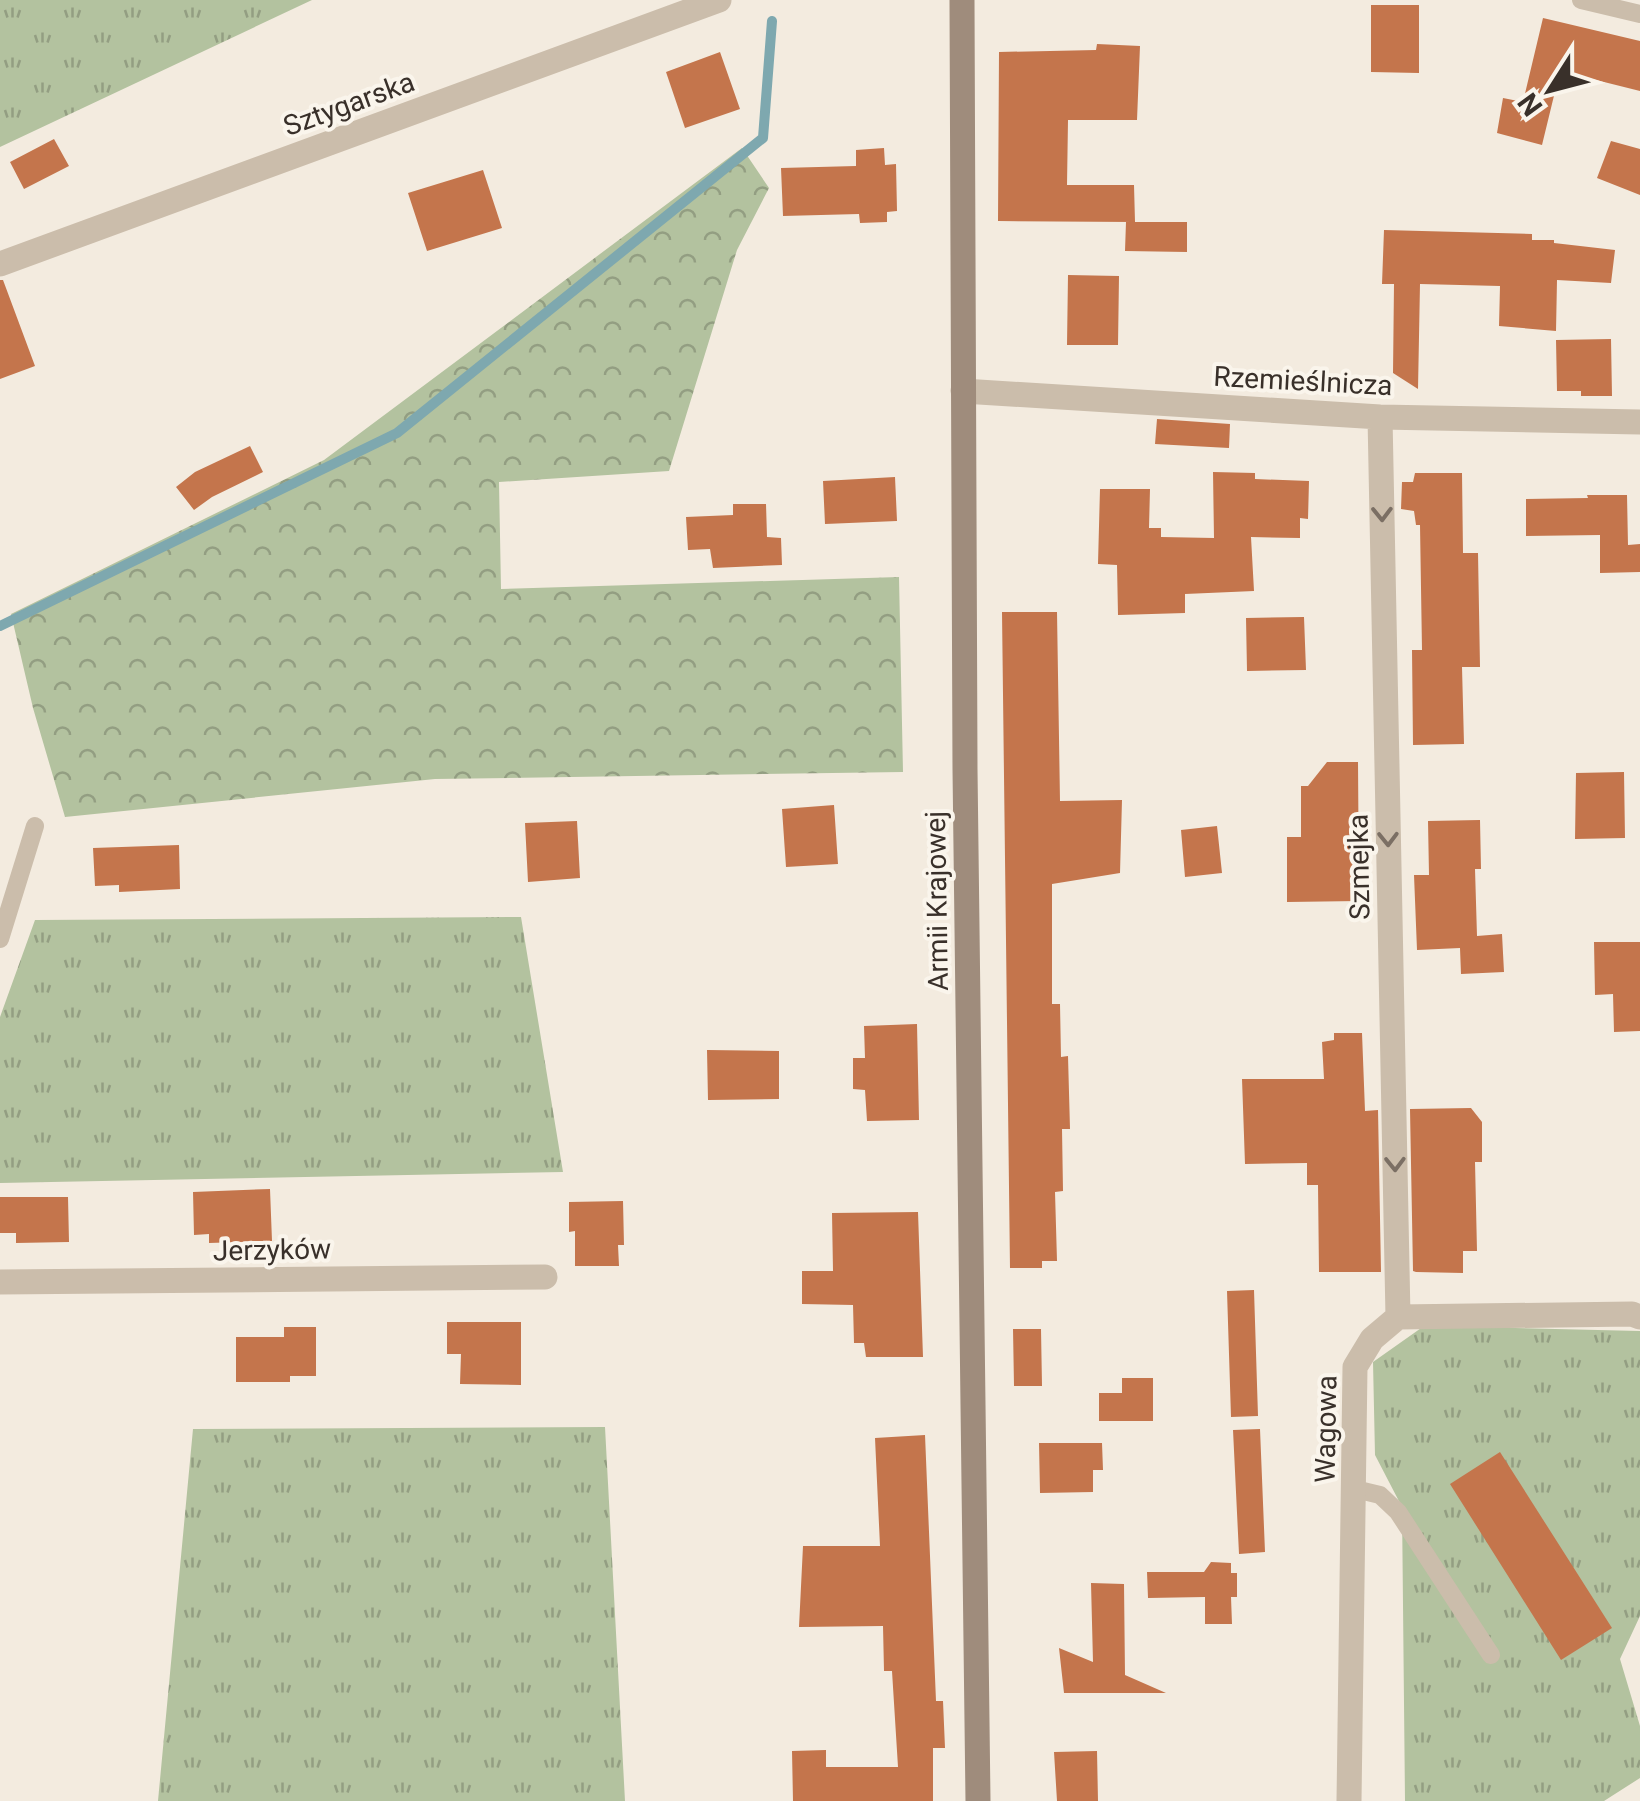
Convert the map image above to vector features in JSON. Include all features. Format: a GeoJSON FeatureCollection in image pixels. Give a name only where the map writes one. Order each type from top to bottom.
{"type":"FeatureCollection","features":[{"type":"Feature","properties":{"kind":"street","name":"Sztygarska"},"geometry":{"type":"LineString","coordinates":[[0,264],[720,0]]}},
{"type":"Feature","properties":{"kind":"street","name":"Armii Krajowej"},"geometry":{"type":"LineString","coordinates":[[962,0],[965,800],[978,1801]]}},
{"type":"Feature","properties":{"kind":"street","name":"Rzemieślnicza"},"geometry":{"type":"LineString","coordinates":[[964,390],[1380,417],[1640,422]]}},
{"type":"Feature","properties":{"kind":"street","name":"Szmejka"},"geometry":{"type":"LineString","coordinates":[[1380,417],[1398,1317]]}},
{"type":"Feature","properties":{"kind":"street","name":"Jerzyków"},"geometry":{"type":"LineString","coordinates":[[0,1282],[545,1278]]}},
{"type":"Feature","properties":{"kind":"street"},"geometry":{"type":"LineString","coordinates":[[1398,1317],[1640,1317]]}},
{"type":"Feature","properties":{"kind":"street","name":"Wagowa"},"geometry":{"type":"LineString","coordinates":[[1349,1801],[1355,1367],[1372,1339],[1398,1317]]}},
{"type":"Feature","properties":{"kind":"lane"},"geometry":{"type":"LineString","coordinates":[[1581,0],[1640,14]]}},
{"type":"Feature","properties":{"kind":"lane"},"geometry":{"type":"LineString","coordinates":[[0,939],[34,826]]}},
{"type":"Feature","properties":{"kind":"lane"},"geometry":{"type":"LineString","coordinates":[[1355,1490],[1380,1496],[1398,1512],[1491,1655]]}},
{"type":"Feature","properties":{"kind":"green space"},"geometry":{"type":"Polygon","coordinates":[[[0,0],[312,0],[0,147],[0,0]]]}},
{"type":"Feature","properties":{"kind":"green space"},"geometry":{"type":"Polygon","coordinates":[[[742,148],[769,188],[737,250],[669,471],[499,482],[501,589],[899,577],[903,772],[435,779],[65,817],[11,614],[324,460],[742,148]]]}},
{"type":"Feature","properties":{"kind":"green space"},"geometry":{"type":"Polygon","coordinates":[[[521,917],[563,1172],[0,1183],[0,1017],[35,920],[521,917]]]}},
{"type":"Feature","properties":{"kind":"green space"},"geometry":{"type":"Polygon","coordinates":[[[1424,1326],[1640,1331],[1640,1616],[1620,1659],[1640,1726],[1640,1778],[1604,1801],[1405,1801],[1402,1507],[1375,1455],[1373,1362],[1424,1326]]]}},
{"type":"Feature","properties":{"kind":"green space"},"geometry":{"type":"Polygon","coordinates":[[[605,1427],[625,1801],[158,1801],[193,1429],[605,1427]]]}},
{"type":"Feature","properties":{"kind":"building"},"geometry":{"type":"Polygon","coordinates":[[[1371,5],[1419,5],[1419,73],[1371,72],[1371,5]]]}},
{"type":"Feature","properties":{"kind":"building"},"geometry":{"type":"Polygon","coordinates":[[[1543,18],[1640,41],[1640,91],[1560,71],[1542,145],[1497,133],[1503,98],[1523,102],[1543,18]]]}},
{"type":"Feature","properties":{"kind":"building"},"geometry":{"type":"Polygon","coordinates":[[[1097,44],[1140,46],[1137,120],[1068,120],[1067,185],[1134,185],[1135,222],[998,221],[999,52],[1096,50],[1097,44]]]}},
{"type":"Feature","properties":{"kind":"building"},"geometry":{"type":"Polygon","coordinates":[[[720,52],[740,109],[685,128],[666,72],[720,52]]]}},
{"type":"Feature","properties":{"kind":"building"},"geometry":{"type":"Polygon","coordinates":[[[54,139],[69,166],[24,189],[10,162],[54,139]]]}},
{"type":"Feature","properties":{"kind":"building"},"geometry":{"type":"Polygon","coordinates":[[[1611,141],[1640,149],[1640,195],[1597,178],[1611,141]]]}},
{"type":"Feature","properties":{"kind":"building"},"geometry":{"type":"Polygon","coordinates":[[[884,148],[885,165],[896,164],[897,211],[887,212],[887,222],[860,223],[859,214],[783,216],[781,168],[856,166],[856,150],[884,148]]]}},
{"type":"Feature","properties":{"kind":"building"},"geometry":{"type":"Polygon","coordinates":[[[483,170],[502,228],[427,251],[408,193],[483,170]]]}},
{"type":"Feature","properties":{"kind":"building"},"geometry":{"type":"Polygon","coordinates":[[[1126,222],[1187,222],[1187,252],[1125,251],[1126,222]]]}},
{"type":"Feature","properties":{"kind":"building"},"geometry":{"type":"Polygon","coordinates":[[[1384,230],[1532,234],[1532,240],[1615,250],[1611,283],[1557,280],[1556,331],[1499,326],[1500,286],[1420,284],[1418,389],[1393,373],[1394,284],[1382,284],[1384,230]]]}},
{"type":"Feature","properties":{"kind":"building"},"geometry":{"type":"Polygon","coordinates":[[[1068,275],[1119,276],[1118,345],[1067,345],[1068,275]]]}},
{"type":"Feature","properties":{"kind":"building"},"geometry":{"type":"Polygon","coordinates":[[[0,280],[35,366],[0,379],[0,280]]]}},
{"type":"Feature","properties":{"kind":"building"},"geometry":{"type":"Polygon","coordinates":[[[1611,339],[1612,396],[1557,391],[1556,340],[1611,339]]]}},
{"type":"Feature","properties":{"kind":"building"},"geometry":{"type":"Polygon","coordinates":[[[1157,419],[1230,424],[1229,448],[1155,444],[1157,419]]]}},
{"type":"Feature","properties":{"kind":"building"},"geometry":{"type":"Polygon","coordinates":[[[250,446],[263,472],[194,510],[176,487],[195,472],[250,446]]]}},
{"type":"Feature","properties":{"kind":"building"},"geometry":{"type":"Polygon","coordinates":[[[1213,472],[1255,473],[1255,479],[1309,481],[1308,519],[1300,518],[1300,538],[1251,537],[1254,591],[1185,594],[1185,613],[1118,615],[1117,565],[1098,564],[1100,489],[1150,489],[1149,528],[1161,528],[1161,537],[1214,538],[1213,472]]]}},
{"type":"Feature","properties":{"kind":"building"},"geometry":{"type":"Polygon","coordinates":[[[1415,473],[1462,473],[1463,553],[1478,553],[1480,667],[1462,667],[1464,744],[1413,745],[1412,650],[1422,650],[1420,525],[1416,525],[1414,511],[1401,509],[1402,482],[1413,482],[1415,473]]]}},
{"type":"Feature","properties":{"kind":"building"},"geometry":{"type":"Polygon","coordinates":[[[895,477],[897,521],[825,524],[823,481],[895,477]]]}},
{"type":"Feature","properties":{"kind":"building"},"geometry":{"type":"Polygon","coordinates":[[[1587,495],[1627,495],[1628,545],[1640,544],[1640,572],[1600,573],[1600,535],[1526,536],[1526,499],[1588,498],[1587,495]]]}},
{"type":"Feature","properties":{"kind":"building"},"geometry":{"type":"Polygon","coordinates":[[[733,504],[766,504],[767,537],[781,538],[782,565],[713,568],[710,549],[688,550],[686,517],[733,515],[733,504]]]}},
{"type":"Feature","properties":{"kind":"building"},"geometry":{"type":"Polygon","coordinates":[[[1002,612],[1057,612],[1060,801],[1122,800],[1120,873],[1052,884],[1052,1004],[1060,1004],[1061,1057],[1068,1056],[1070,1129],[1062,1129],[1063,1191],[1055,1192],[1057,1261],[1042,1261],[1042,1268],[1010,1268],[1002,612]]]}},
{"type":"Feature","properties":{"kind":"building"},"geometry":{"type":"Polygon","coordinates":[[[1304,617],[1306,670],[1247,671],[1246,618],[1304,617]]]}},
{"type":"Feature","properties":{"kind":"building"},"geometry":{"type":"Polygon","coordinates":[[[1327,762],[1358,762],[1359,901],[1287,902],[1287,837],[1301,837],[1301,786],[1308,786],[1327,762]]]}},
{"type":"Feature","properties":{"kind":"building"},"geometry":{"type":"Polygon","coordinates":[[[1624,772],[1625,838],[1575,839],[1576,773],[1624,772]]]}},
{"type":"Feature","properties":{"kind":"building"},"geometry":{"type":"Polygon","coordinates":[[[834,805],[838,864],[786,867],[782,809],[834,805]]]}},
{"type":"Feature","properties":{"kind":"building"},"geometry":{"type":"Polygon","coordinates":[[[1480,820],[1481,869],[1475,869],[1477,936],[1502,934],[1504,972],[1461,974],[1460,948],[1417,950],[1414,875],[1429,875],[1428,821],[1480,820]]]}},
{"type":"Feature","properties":{"kind":"building"},"geometry":{"type":"Polygon","coordinates":[[[577,821],[580,878],[528,882],[525,823],[577,821]]]}},
{"type":"Feature","properties":{"kind":"building"},"geometry":{"type":"Polygon","coordinates":[[[1217,826],[1222,873],[1185,877],[1181,830],[1217,826]]]}},
{"type":"Feature","properties":{"kind":"building"},"geometry":{"type":"Polygon","coordinates":[[[179,845],[180,889],[119,892],[119,885],[95,886],[93,848],[179,845]]]}},
{"type":"Feature","properties":{"kind":"building"},"geometry":{"type":"Polygon","coordinates":[[[1594,942],[1640,942],[1640,1031],[1614,1032],[1613,994],[1595,995],[1594,942]]]}},
{"type":"Feature","properties":{"kind":"building"},"geometry":{"type":"Polygon","coordinates":[[[917,1024],[919,1120],[867,1121],[865,1090],[853,1089],[853,1058],[865,1058],[864,1026],[917,1024]]]}},
{"type":"Feature","properties":{"kind":"building"},"geometry":{"type":"Polygon","coordinates":[[[1334,1033],[1362,1033],[1365,1111],[1378,1110],[1381,1272],[1319,1272],[1318,1185],[1307,1185],[1307,1163],[1245,1164],[1242,1079],[1324,1079],[1322,1042],[1334,1040],[1334,1033]]]}},
{"type":"Feature","properties":{"kind":"building"},"geometry":{"type":"Polygon","coordinates":[[[707,1050],[779,1051],[779,1099],[708,1100],[707,1050]]]}},
{"type":"Feature","properties":{"kind":"building"},"geometry":{"type":"Polygon","coordinates":[[[1471,1108],[1482,1122],[1482,1162],[1475,1162],[1477,1251],[1463,1251],[1463,1273],[1413,1271],[1410,1109],[1471,1108]]]}},
{"type":"Feature","properties":{"kind":"building"},"geometry":{"type":"Polygon","coordinates":[[[270,1189],[272,1241],[209,1243],[209,1234],[194,1235],[193,1192],[270,1189]]]}},
{"type":"Feature","properties":{"kind":"building"},"geometry":{"type":"Polygon","coordinates":[[[0,1197],[68,1197],[69,1242],[16,1243],[16,1233],[0,1233],[0,1197]]]}},
{"type":"Feature","properties":{"kind":"building"},"geometry":{"type":"Polygon","coordinates":[[[623,1201],[624,1245],[618,1245],[619,1266],[575,1266],[575,1231],[569,1232],[569,1202],[623,1201]]]}},
{"type":"Feature","properties":{"kind":"building"},"geometry":{"type":"Polygon","coordinates":[[[918,1212],[923,1357],[866,1357],[864,1343],[854,1343],[853,1305],[802,1304],[802,1271],[833,1271],[832,1213],[918,1212]]]}},
{"type":"Feature","properties":{"kind":"building"},"geometry":{"type":"Polygon","coordinates":[[[1254,1290],[1258,1416],[1231,1417],[1227,1291],[1254,1290]]]}},
{"type":"Feature","properties":{"kind":"building"},"geometry":{"type":"Polygon","coordinates":[[[447,1322],[521,1322],[521,1385],[460,1384],[461,1354],[447,1354],[447,1322]]]}},
{"type":"Feature","properties":{"kind":"building"},"geometry":{"type":"Polygon","coordinates":[[[284,1327],[316,1327],[316,1376],[290,1376],[290,1382],[236,1382],[236,1337],[284,1337],[284,1327]]]}},
{"type":"Feature","properties":{"kind":"building"},"geometry":{"type":"Polygon","coordinates":[[[1013,1329],[1041,1329],[1042,1386],[1014,1386],[1013,1329]]]}},
{"type":"Feature","properties":{"kind":"building"},"geometry":{"type":"Polygon","coordinates":[[[1122,1378],[1153,1378],[1153,1421],[1099,1421],[1099,1393],[1122,1393],[1122,1378]]]}},
{"type":"Feature","properties":{"kind":"building"},"geometry":{"type":"Polygon","coordinates":[[[1260,1429],[1265,1552],[1239,1554],[1233,1430],[1260,1429]]]}},
{"type":"Feature","properties":{"kind":"building"},"geometry":{"type":"Polygon","coordinates":[[[925,1435],[936,1701],[943,1701],[945,1748],[933,1748],[933,1801],[793,1801],[792,1751],[826,1750],[826,1767],[898,1767],[892,1671],[884,1671],[883,1626],[799,1627],[803,1546],[880,1546],[875,1438],[925,1435]]]}},
{"type":"Feature","properties":{"kind":"building"},"geometry":{"type":"Polygon","coordinates":[[[1039,1443],[1102,1443],[1103,1470],[1093,1470],[1093,1492],[1040,1493],[1039,1443]]]}},
{"type":"Feature","properties":{"kind":"building"},"geometry":{"type":"Polygon","coordinates":[[[1500,1452],[1612,1628],[1561,1660],[1450,1484],[1500,1452]]]}},
{"type":"Feature","properties":{"kind":"building"},"geometry":{"type":"Polygon","coordinates":[[[1211,1562],[1231,1563],[1231,1573],[1237,1573],[1237,1597],[1231,1597],[1232,1624],[1205,1624],[1205,1597],[1148,1598],[1147,1572],[1204,1572],[1211,1562]]]}},
{"type":"Feature","properties":{"kind":"building"},"geometry":{"type":"Polygon","coordinates":[[[1091,1583],[1124,1584],[1125,1675],[1166,1693],[1064,1693],[1059,1648],[1093,1662],[1091,1583]]]}},
{"type":"Feature","properties":{"kind":"building"},"geometry":{"type":"Polygon","coordinates":[[[1097,1751],[1098,1801],[1057,1801],[1054,1752],[1097,1751]]]}},
{"type":"Feature","properties":{"kind":"waterway"},"geometry":{"type":"LineString","coordinates":[[0,626],[397,433],[763,138],[772,21]]}}]}
